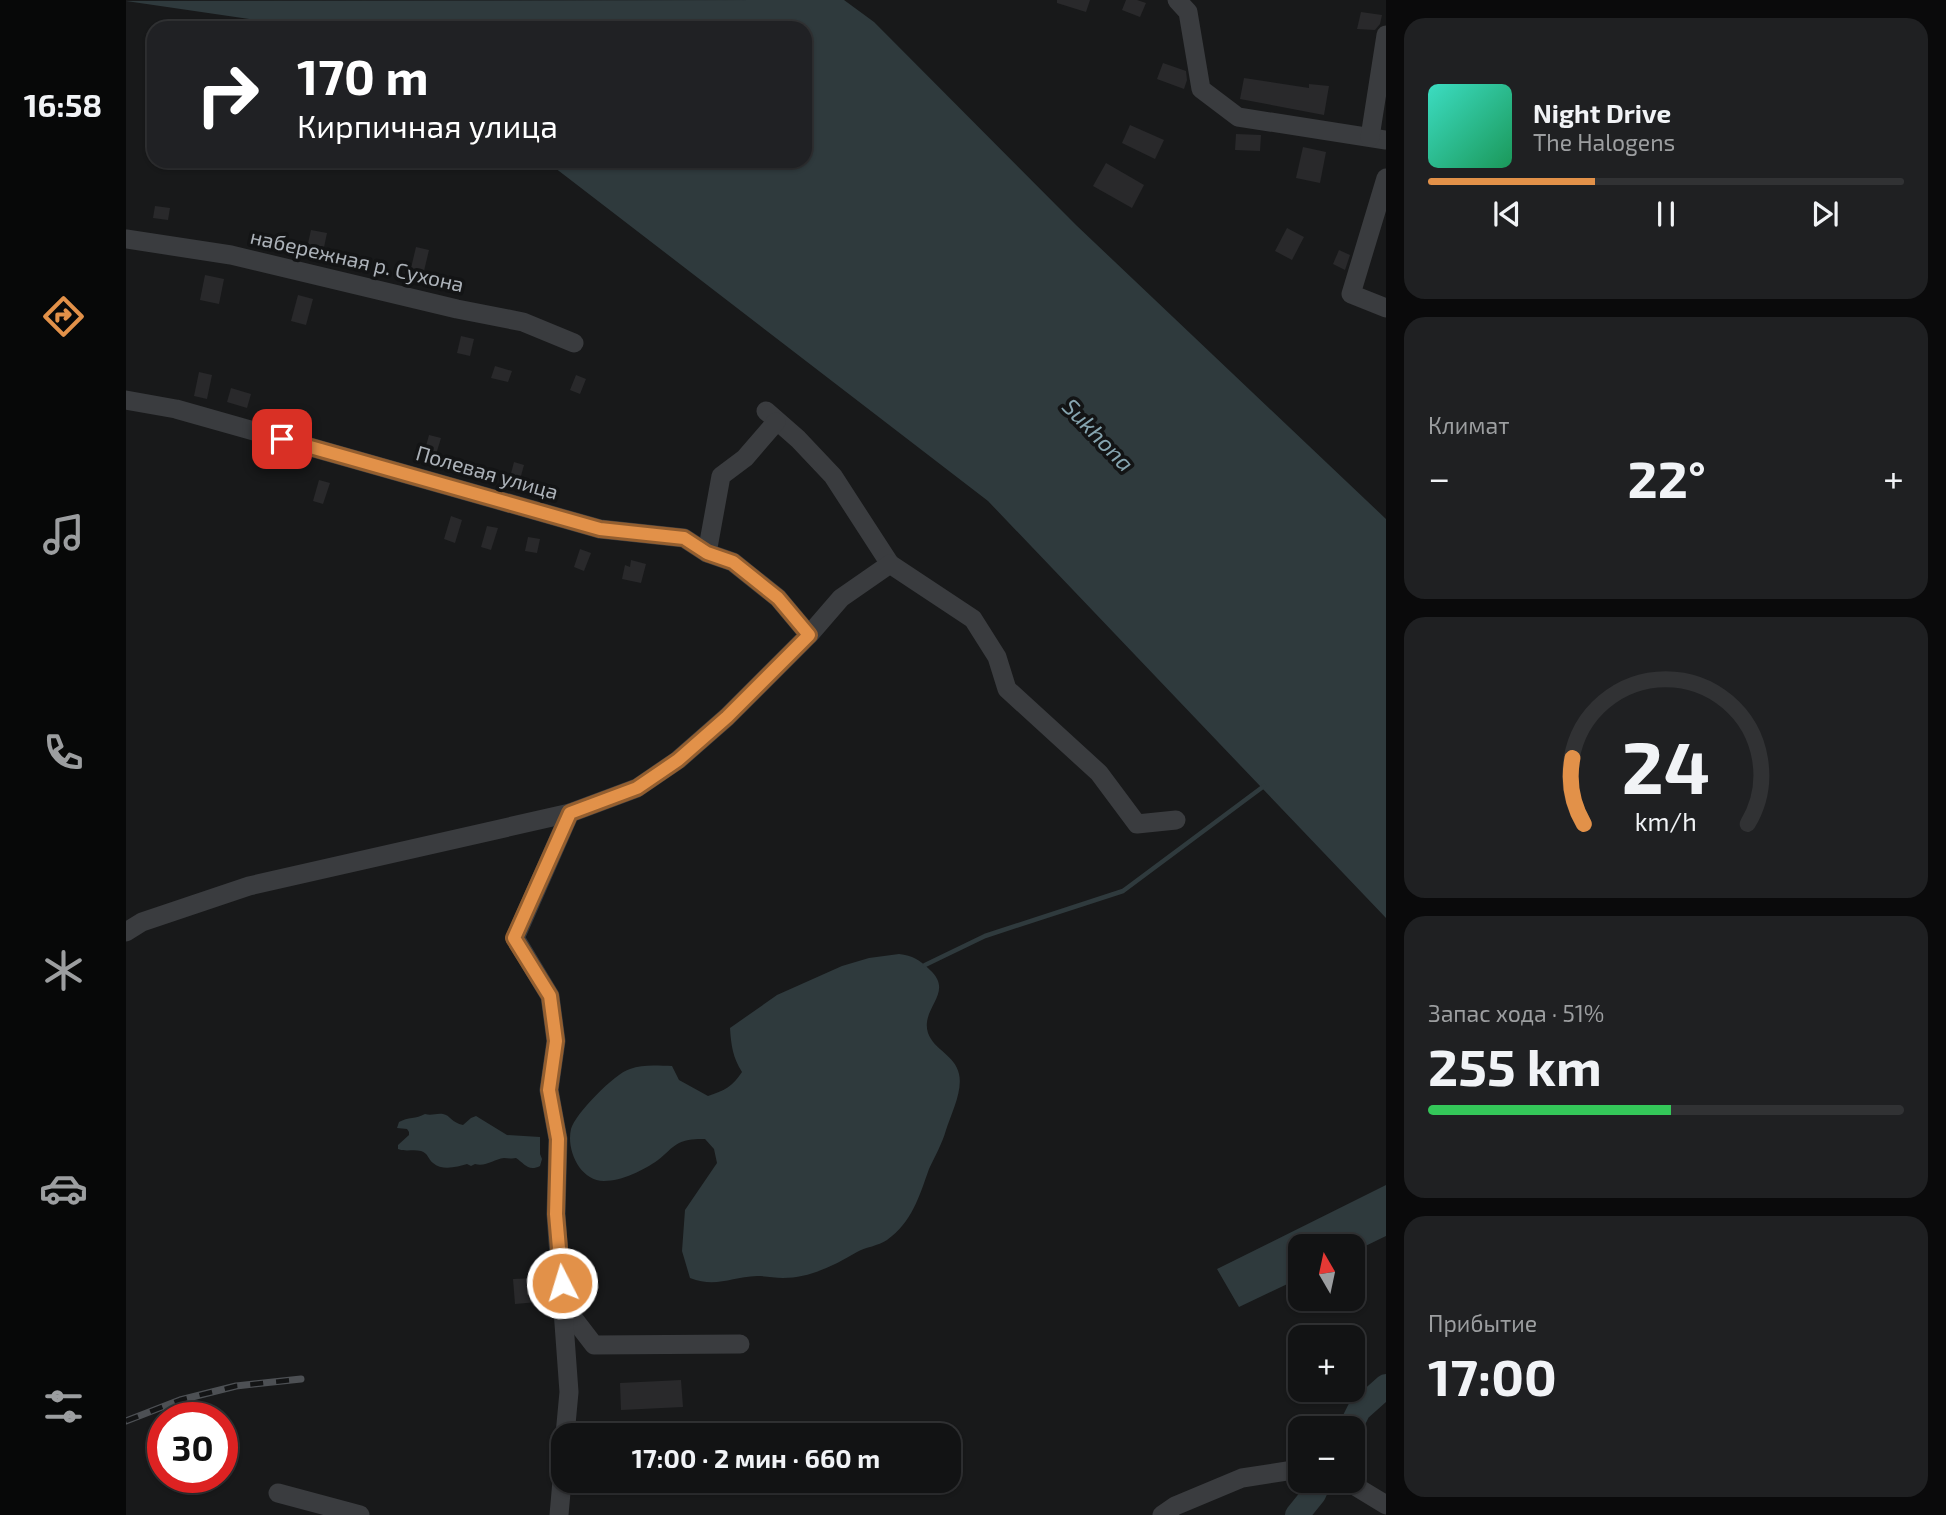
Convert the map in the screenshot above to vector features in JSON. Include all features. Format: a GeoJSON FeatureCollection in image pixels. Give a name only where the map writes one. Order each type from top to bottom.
{"type":"FeatureCollection","features":[{"type":"Feature","properties":{"kind":"street"},"geometry":{"type":"LineString","coordinates":[[1177,0],[1188,12],[1201,89],[1238,117],[1378,138],[1386,35]]}},
{"type":"Feature","properties":{"kind":"street"},"geometry":{"type":"LineString","coordinates":[[1386,178],[1351,294],[1386,308]]}},
{"type":"Feature","properties":{"kind":"street","name":"набережная р. Сухона"},"geometry":{"type":"LineString","coordinates":[[126,239],[231,255],[523,322],[574,343]]}},
{"type":"Feature","properties":{"kind":"street","name":"Полевая улица"},"geometry":{"type":"LineString","coordinates":[[126,400],[176,409],[600,529],[684,538],[707,553],[733,562],[778,598],[809,635]]}},
{"type":"Feature","properties":{"kind":"street"},"geometry":{"type":"LineString","coordinates":[[707,553],[721,476],[745,458],[771,416],[798,439],[833,477],[890,564],[972,619],[997,657],[1006,689],[1099,773],[1137,824],[1176,820]]}},
{"type":"Feature","properties":{"kind":"street"},"geometry":{"type":"LineString","coordinates":[[126,932],[142,922],[249,886],[570,813],[637,788],[678,760],[727,717],[809,635],[841,598],[890,564]]}},
{"type":"Feature","properties":{"kind":"street"},"geometry":{"type":"LineString","coordinates":[[566,1423],[569,1392],[556,1214],[558,1139],[549,1090],[556,1041],[550,996],[514,938],[570,813]]}},
{"type":"Feature","properties":{"kind":"street"},"geometry":{"type":"LineString","coordinates":[[564,1306],[594,1345],[740,1344]]}},
{"type":"Feature","properties":{"kind":"street"},"geometry":{"type":"LineString","coordinates":[[1162,1515],[1175,1506],[1242,1478],[1288,1471]]}},
{"type":"Feature","properties":{"kind":"street"},"geometry":{"type":"LineString","coordinates":[[1365,1492],[1386,1505]]}},
{"type":"Feature","properties":{"kind":"street"},"geometry":{"type":"LineString","coordinates":[[278,1493],[360,1515]]}},
{"type":"Feature","properties":{"kind":"street"},"geometry":{"type":"LineString","coordinates":[[559,1515],[561,1493]]}},
{"type":"Feature","properties":{"kind":"water","name":"Sukhona"},"geometry":{"type":"Polygon","coordinates":[[[844,0],[874,22],[1076,225],[1386,519],[1386,918],[988,501],[555,168],[812,168],[812,21],[263,21],[126,1],[844,0]]]}},
{"type":"Feature","properties":{"kind":"water"},"geometry":{"type":"Polygon","coordinates":[[[899,954],[919,961],[937,978],[938,993],[928,1016],[928,1033],[957,1067],[960,1081],[956,1102],[942,1140],[909,1217],[887,1240],[812,1273],[793,1277],[757,1276],[716,1282],[690,1278],[682,1251],[685,1210],[717,1163],[714,1149],[705,1139],[685,1141],[632,1174],[611,1181],[595,1180],[582,1170],[573,1155],[570,1137],[574,1122],[587,1104],[606,1086],[623,1072],[635,1067],[672,1066],[679,1080],[708,1096],[723,1090],[742,1072],[733,1051],[730,1028],[777,995],[842,966],[869,958],[899,954]]]}},
{"type":"Feature","properties":{"kind":"water"},"geometry":{"type":"Polygon","coordinates":[[[425,1114],[445,1115],[463,1125],[476,1116],[507,1135],[540,1137],[540,1166],[529,1167],[516,1158],[504,1158],[483,1164],[445,1168],[433,1163],[421,1151],[398,1149],[398,1145],[409,1135],[407,1129],[397,1128],[399,1122],[425,1114]]]}},
{"type":"Feature","properties":{"kind":"water"},"geometry":{"type":"Polygon","coordinates":[[[1386,1185],[1386,1236],[1365,1246],[1365,1234],[1288,1234],[1288,1284],[1239,1307],[1217,1269],[1386,1185]]]}},
{"type":"Feature","properties":{"kind":"building"},"geometry":{"type":"Polygon","coordinates":[[[1057,0],[1090,0],[1086,12],[1057,3],[1057,0]]]}},
{"type":"Feature","properties":{"kind":"building"},"geometry":{"type":"Polygon","coordinates":[[[1126,0],[1146,3],[1140,17],[1122,10],[1126,0]]]}},
{"type":"Feature","properties":{"kind":"building"},"geometry":{"type":"Polygon","coordinates":[[[1361,12],[1382,15],[1375,30],[1357,29],[1361,12]]]}},
{"type":"Feature","properties":{"kind":"building"},"geometry":{"type":"Polygon","coordinates":[[[1163,63],[1186,71],[1184,89],[1157,79],[1163,63]]]}},
{"type":"Feature","properties":{"kind":"building"},"geometry":{"type":"Polygon","coordinates":[[[1244,78],[1309,88],[1309,84],[1329,86],[1324,115],[1240,99],[1244,78]]]}},
{"type":"Feature","properties":{"kind":"building"},"geometry":{"type":"Polygon","coordinates":[[[1130,125],[1164,140],[1155,159],[1122,143],[1130,125]]]}},
{"type":"Feature","properties":{"kind":"building"},"geometry":{"type":"Polygon","coordinates":[[[1236,134],[1261,135],[1260,151],[1235,150],[1236,134]]]}},
{"type":"Feature","properties":{"kind":"building"},"geometry":{"type":"Polygon","coordinates":[[[1303,147],[1326,152],[1320,183],[1296,178],[1303,147]]]}},
{"type":"Feature","properties":{"kind":"building"},"geometry":{"type":"Polygon","coordinates":[[[1106,163],[1144,185],[1132,208],[1093,186],[1106,163]]]}},
{"type":"Feature","properties":{"kind":"building"},"geometry":{"type":"Polygon","coordinates":[[[155,206],[170,208],[168,220],[153,218],[155,206]]]}},
{"type":"Feature","properties":{"kind":"building"},"geometry":{"type":"Polygon","coordinates":[[[1287,228],[1304,237],[1292,260],[1275,251],[1287,228]]]}},
{"type":"Feature","properties":{"kind":"building"},"geometry":{"type":"Polygon","coordinates":[[[311,230],[327,233],[323,252],[307,248],[311,230]]]}},
{"type":"Feature","properties":{"kind":"building"},"geometry":{"type":"Polygon","coordinates":[[[416,247],[429,250],[424,271],[411,268],[416,247]]]}},
{"type":"Feature","properties":{"kind":"building"},"geometry":{"type":"Polygon","coordinates":[[[1339,250],[1350,255],[1345,270],[1333,264],[1339,250]]]}},
{"type":"Feature","properties":{"kind":"building"},"geometry":{"type":"Polygon","coordinates":[[[205,275],[224,279],[219,304],[200,300],[205,275]]]}},
{"type":"Feature","properties":{"kind":"building"},"geometry":{"type":"Polygon","coordinates":[[[298,295],[313,299],[306,325],[291,321],[298,295]]]}},
{"type":"Feature","properties":{"kind":"building"},"geometry":{"type":"Polygon","coordinates":[[[461,336],[474,339],[470,356],[457,353],[461,336]]]}},
{"type":"Feature","properties":{"kind":"building"},"geometry":{"type":"Polygon","coordinates":[[[495,366],[512,371],[508,382],[491,378],[495,366]]]}},
{"type":"Feature","properties":{"kind":"building"},"geometry":{"type":"Polygon","coordinates":[[[199,372],[212,375],[207,399],[194,396],[199,372]]]}},
{"type":"Feature","properties":{"kind":"building"},"geometry":{"type":"Polygon","coordinates":[[[576,375],[586,379],[580,394],[570,390],[576,375]]]}},
{"type":"Feature","properties":{"kind":"building"},"geometry":{"type":"Polygon","coordinates":[[[231,388],[251,394],[247,408],[227,402],[231,388]]]}},
{"type":"Feature","properties":{"kind":"building"},"geometry":{"type":"Polygon","coordinates":[[[429,435],[441,438],[434,461],[423,457],[429,435]]]}},
{"type":"Feature","properties":{"kind":"building"},"geometry":{"type":"Polygon","coordinates":[[[514,462],[524,465],[519,483],[509,481],[514,462]]]}},
{"type":"Feature","properties":{"kind":"building"},"geometry":{"type":"Polygon","coordinates":[[[319,480],[330,483],[323,504],[313,501],[319,480]]]}},
{"type":"Feature","properties":{"kind":"building"},"geometry":{"type":"Polygon","coordinates":[[[451,516],[462,520],[455,543],[444,539],[451,516]]]}},
{"type":"Feature","properties":{"kind":"building"},"geometry":{"type":"Polygon","coordinates":[[[487,526],[498,528],[491,550],[481,547],[487,526]]]}},
{"type":"Feature","properties":{"kind":"building"},"geometry":{"type":"Polygon","coordinates":[[[528,537],[540,539],[537,553],[525,551],[528,537]]]}},
{"type":"Feature","properties":{"kind":"building"},"geometry":{"type":"Polygon","coordinates":[[[580,549],[591,553],[584,571],[574,567],[580,549]]]}},
{"type":"Feature","properties":{"kind":"building"},"geometry":{"type":"Polygon","coordinates":[[[631,560],[646,564],[641,583],[622,579],[625,565],[630,567],[631,560]]]}},
{"type":"Feature","properties":{"kind":"building"},"geometry":{"type":"Polygon","coordinates":[[[536,1278],[538,1302],[515,1304],[513,1279],[536,1278]]]}},
{"type":"Feature","properties":{"kind":"building"},"geometry":{"type":"Polygon","coordinates":[[[681,1380],[683,1407],[621,1410],[620,1383],[681,1380]]]}},
{"type":"Feature","properties":{"kind":"waterway"},"geometry":{"type":"LineString","coordinates":[[925,965],[985,936],[1123,891],[1264,786]]}},
{"type":"Feature","properties":{"kind":"waterway"},"geometry":{"type":"LineString","coordinates":[[1356,1416],[1359,1410],[1386,1386]]}},
{"type":"Feature","properties":{"kind":"waterway"},"geometry":{"type":"LineString","coordinates":[[1297,1515],[1314,1493]]}},
{"type":"Feature","properties":{"kind":"railway"},"geometry":{"type":"LineString","coordinates":[[126,1421],[180,1400],[236,1386],[301,1379]]}},
{"type":"Feature","properties":{"kind":"route"},"geometry":{"type":"LineString","coordinates":[[282,439],[600,529],[684,538],[707,553],[733,562],[778,598],[809,635],[727,717],[678,760],[637,788],[570,813],[514,938],[550,996],[556,1041],[549,1090],[558,1139],[556,1214],[562,1283]]}}]}
